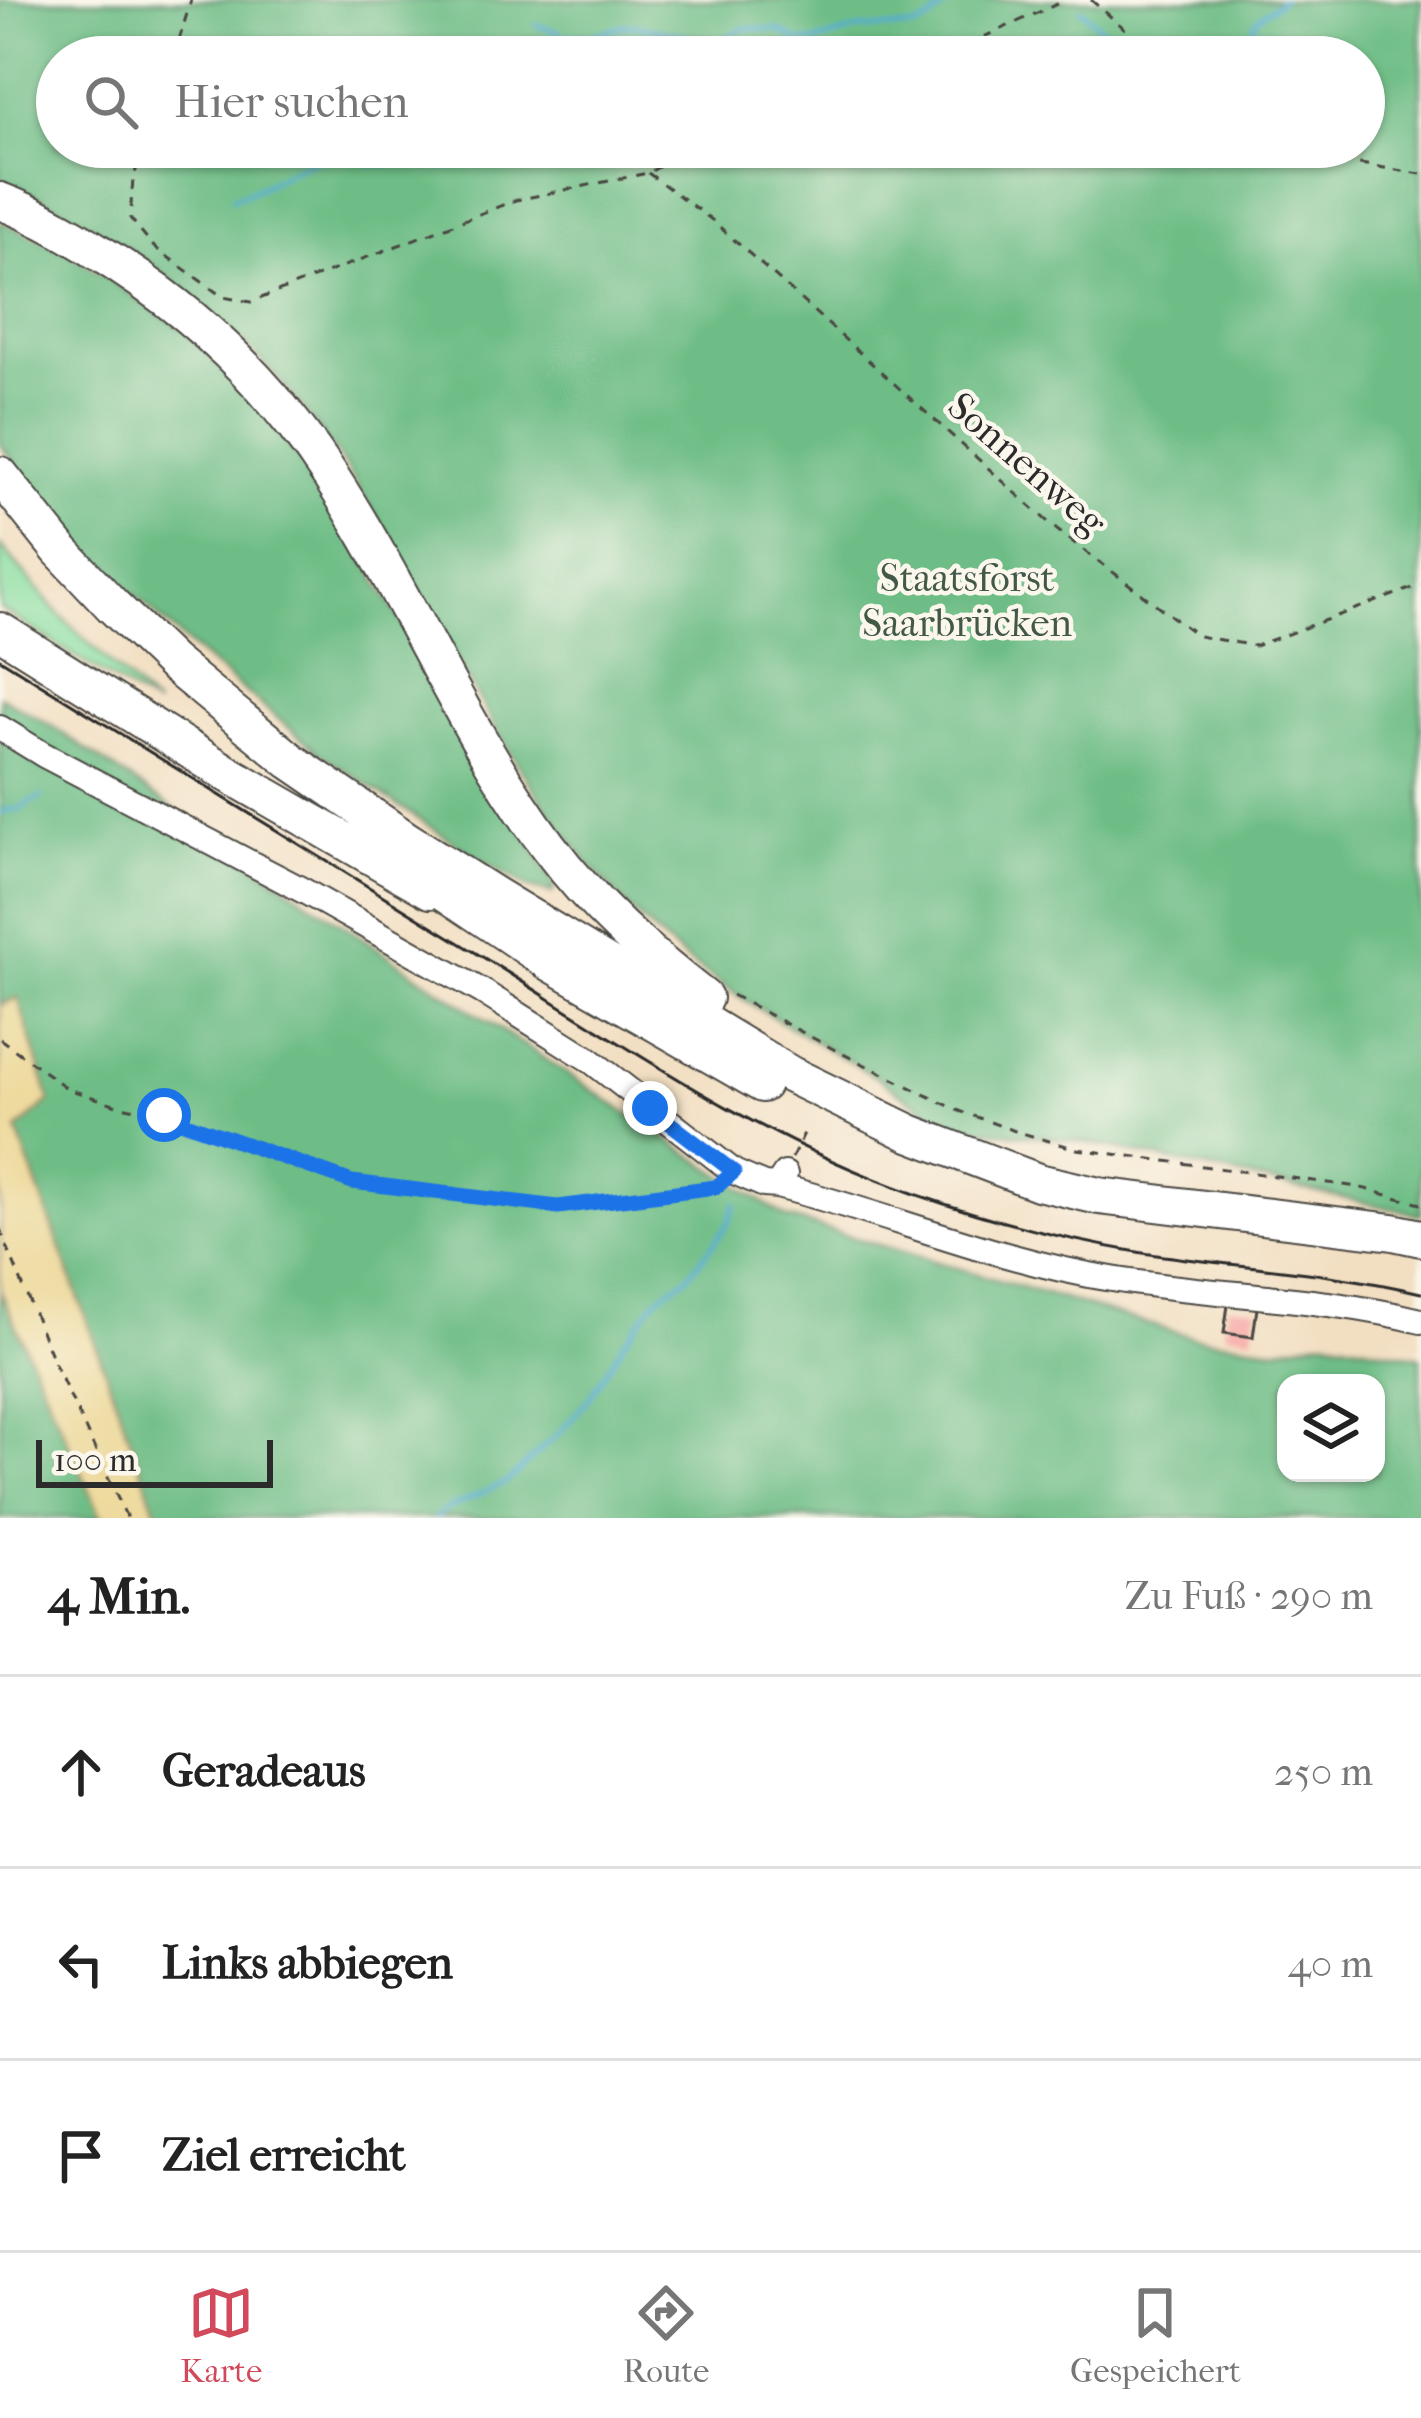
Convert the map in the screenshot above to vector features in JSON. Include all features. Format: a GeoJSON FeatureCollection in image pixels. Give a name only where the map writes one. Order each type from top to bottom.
{"type":"FeatureCollection","features":[{"type":"Feature","properties":{"kind":"highway"},"geometry":{"type":"LineString","coordinates":[[0,201],[31,212],[151,286],[245,368],[282,409],[330,476],[486,751],[584,891],[659,963],[854,1105]]}},
{"type":"Feature","properties":{"kind":"highway"},"geometry":{"type":"LineString","coordinates":[[0,475],[58,549],[113,606],[171,662],[291,761],[408,841],[791,1075],[910,1133],[1039,1182],[1099,1196],[1421,1238]]}},
{"type":"Feature","properties":{"kind":"highway"},"geometry":{"type":"LineString","coordinates":[[0,507],[50,570],[157,678],[282,778],[550,964],[790,1099],[905,1156],[1039,1201],[1144,1222],[1362,1246],[1421,1259]]}},
{"type":"Feature","properties":{"kind":"highway"},"geometry":{"type":"LineString","coordinates":[[0,631],[225,772],[485,921]]}},
{"type":"Feature","properties":{"kind":"lane"},"geometry":{"type":"LineString","coordinates":[[0,728],[304,890],[545,1030],[590,1059],[734,1172],[764,1185],[781,1180],[1005,1254],[1109,1279],[1352,1307],[1421,1321]]}},
{"type":"Feature","properties":{"kind":"path"},"geometry":{"type":"LineString","coordinates":[[180,36],[190,0]]}},
{"type":"Feature","properties":{"kind":"path"},"geometry":{"type":"LineString","coordinates":[[986,36],[1066,0]]}},
{"type":"Feature","properties":{"kind":"path"},"geometry":{"type":"LineString","coordinates":[[1091,0],[1133,36]]}},
{"type":"Feature","properties":{"kind":"path"},"geometry":{"type":"LineString","coordinates":[[137,168],[130,218],[154,248],[223,297],[251,302],[516,200],[655,168]]}},
{"type":"Feature","properties":{"kind":"path"},"geometry":{"type":"LineString","coordinates":[[1384,168],[1421,174]]}},
{"type":"Feature","properties":{"kind":"path","name":"Sonnenweg"},"geometry":{"type":"LineString","coordinates":[[648,172],[712,220],[1057,530],[1198,636],[1255,646],[1421,586]]}},
{"type":"Feature","properties":{"kind":"path"},"geometry":{"type":"LineString","coordinates":[[721,989],[937,1100],[1015,1131],[1077,1149],[1358,1186],[1421,1204]]}},
{"type":"Feature","properties":{"kind":"path"},"geometry":{"type":"LineString","coordinates":[[0,1039],[68,1089],[164,1115],[352,1182],[558,1207],[716,1187],[734,1172]]}},
{"type":"Feature","properties":{"kind":"path"},"geometry":{"type":"LineString","coordinates":[[781,1180],[807,1127]]}},
{"type":"Feature","properties":{"kind":"path"},"geometry":{"type":"LineString","coordinates":[[0,1229],[52,1358],[128,1518]]}},
{"type":"Feature","properties":{"kind":"green space","name":"Staatsforst Saarbrücken"},"geometry":{"type":"Polygon","coordinates":[[[0,0],[1421,0],[1421,1215],[1094,1144],[947,1121],[689,961],[621,899],[544,804],[362,492],[274,374],[166,275],[32,193],[0,180],[0,0]]]}},
{"type":"Feature","properties":{"kind":"green space"},"geometry":{"type":"Polygon","coordinates":[[[0,221],[66,251],[185,331],[259,406],[327,495],[547,871],[555,887],[552,893],[529,888],[476,857],[321,754],[191,647],[63,528],[0,444],[0,221]]]}},
{"type":"Feature","properties":{"kind":"green space"},"geometry":{"type":"Polygon","coordinates":[[[0,545],[59,614],[156,707],[0,609],[0,545]]]}},
{"type":"Feature","properties":{"kind":"green space"},"geometry":{"type":"Polygon","coordinates":[[[0,696],[787,1218],[1192,1337],[1274,1348],[1327,1339],[1421,1357],[1421,1518],[159,1518],[17,1130],[17,998],[0,1005],[0,696]]]}},
{"type":"Feature","properties":{"kind":"green space"},"geometry":{"type":"Polygon","coordinates":[[[0,1290],[102,1518],[0,1518],[0,1290]]]}},
{"type":"Feature","properties":{"kind":"sand"},"geometry":{"type":"Polygon","coordinates":[[[18,998],[50,1101],[17,1130],[159,1518],[102,1518],[0,1290],[0,1005],[18,998]]]}},
{"type":"Feature","properties":{"kind":"building"},"geometry":{"type":"Polygon","coordinates":[[[1228,1305],[1257,1308],[1253,1337],[1224,1333],[1228,1305]]]}},
{"type":"Feature","properties":{"kind":"waterway"},"geometry":{"type":"LineString","coordinates":[[835,36],[859,29],[918,27],[952,0]]}},
{"type":"Feature","properties":{"kind":"waterway"},"geometry":{"type":"LineString","coordinates":[[1251,36],[1256,22],[1282,0]]}},
{"type":"Feature","properties":{"kind":"waterway"},"geometry":{"type":"LineString","coordinates":[[1081,9],[1110,36]]}},
{"type":"Feature","properties":{"kind":"waterway"},"geometry":{"type":"LineString","coordinates":[[589,36],[630,24],[688,36]]}},
{"type":"Feature","properties":{"kind":"waterway"},"geometry":{"type":"LineString","coordinates":[[536,25],[561,36]]}},
{"type":"Feature","properties":{"kind":"waterway"},"geometry":{"type":"LineString","coordinates":[[728,36],[744,28],[778,30],[789,36]]}},
{"type":"Feature","properties":{"kind":"waterway"},"geometry":{"type":"LineString","coordinates":[[569,36],[585,36]]}},
{"type":"Feature","properties":{"kind":"waterway"},"geometry":{"type":"LineString","coordinates":[[232,198],[298,168]]}},
{"type":"Feature","properties":{"kind":"waterway"},"geometry":{"type":"LineString","coordinates":[[0,813],[20,810],[42,797]]}},
{"type":"Feature","properties":{"kind":"waterway"},"geometry":{"type":"LineString","coordinates":[[435,1518],[507,1482],[561,1431],[659,1296],[686,1278],[707,1252],[729,1222],[735,1204]]}},
{"type":"Feature","properties":{"kind":"tram line"},"geometry":{"type":"LineString","coordinates":[[0,659],[647,1060],[751,1121],[859,1173],[971,1212],[1085,1242],[1421,1293]]}},
{"type":"Feature","properties":{"kind":"route"},"geometry":{"type":"LineString","coordinates":[[164,1115],[352,1182],[558,1207],[716,1187],[734,1172],[650,1108]]}}]}
